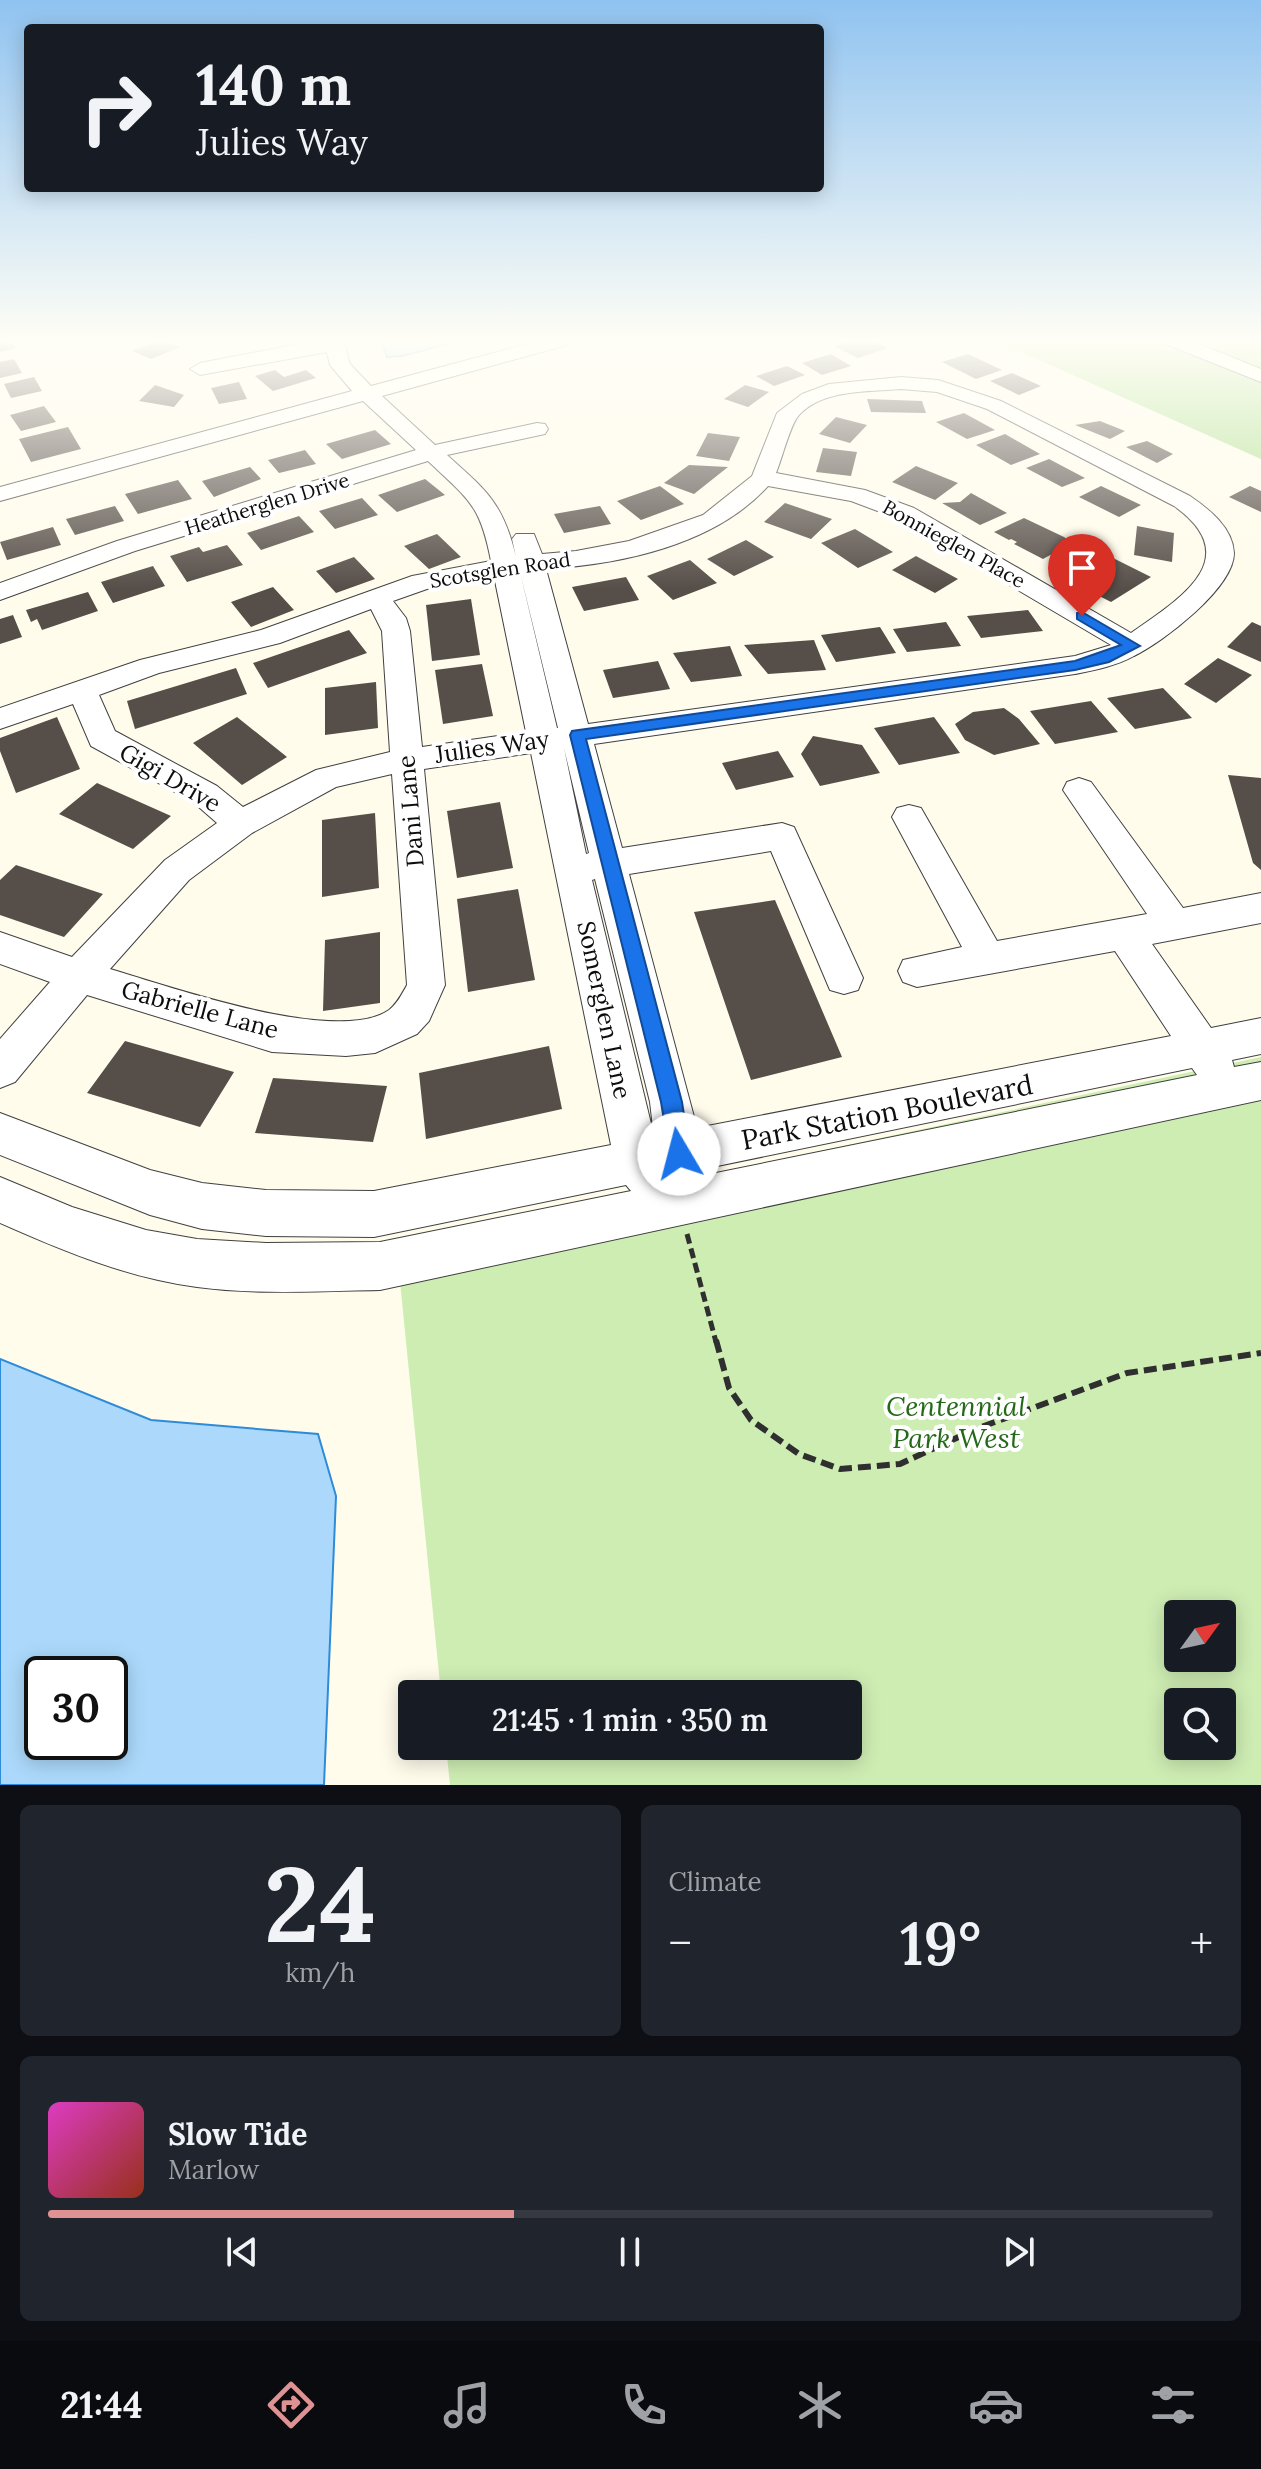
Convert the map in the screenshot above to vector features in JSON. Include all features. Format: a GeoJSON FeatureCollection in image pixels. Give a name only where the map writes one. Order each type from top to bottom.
{"type":"FeatureCollection","features":[{"type":"Feature","properties":{"kind":"street"},"geometry":{"type":"LineString","coordinates":[[0,494],[262,422]]}},
{"type":"Feature","properties":{"kind":"street","name":"Somerglen Lane"},"geometry":{"type":"LineString","coordinates":[[411,422],[442,450],[490,510],[518,564],[577,735],[671,1102],[679,1154],[669,1206]]}},
{"type":"Feature","properties":{"kind":"street","name":"Scotsglen Road"},"geometry":{"type":"LineString","coordinates":[[0,719],[150,666],[270,637],[421,582],[518,564],[635,548],[671,536],[712,520],[749,493],[763,478],[784,422]]}},
{"type":"Feature","properties":{"kind":"street","name":"Scotsglen Road"},"geometry":{"type":"LineString","coordinates":[[1029,422],[1156,485],[1201,514],[1215,532]]}},
{"type":"Feature","properties":{"kind":"street","name":"Heatherglen Drive"},"geometry":{"type":"LineString","coordinates":[[0,592],[126,546],[442,450],[537,429]]}},
{"type":"Feature","properties":{"kind":"street","name":"Bonnieglen Place"},"geometry":{"type":"LineString","coordinates":[[763,478],[857,495],[894,508],[1132,646]]}},
{"type":"Feature","properties":{"kind":"street","name":"Julies Way"},"geometry":{"type":"LineString","coordinates":[[0,1069],[79,976],[177,870],[240,824],[327,778],[406,760],[1104,659],[1132,646],[1202,589],[1219,566],[1220,550],[1215,532]]}},
{"type":"Feature","properties":{"kind":"street","name":"Somerglen Lane"},"geometry":{"type":"LineString","coordinates":[[518,564],[545,739],[637,1162],[669,1206]]}},
{"type":"Feature","properties":{"kind":"street","name":"Dani Lane"},"geometry":{"type":"LineString","coordinates":[[377,599],[392,618],[396,631],[426,985],[415,1009],[403,1022]]}},
{"type":"Feature","properties":{"kind":"street","name":"Gigi Drive"},"geometry":{"type":"LineString","coordinates":[[82,690],[102,738],[205,794],[240,824]]}},
{"type":"Feature","properties":{"kind":"street"},"geometry":{"type":"LineString","coordinates":[[1079,790],[1175,925]]}},
{"type":"Feature","properties":{"kind":"street"},"geometry":{"type":"LineString","coordinates":[[909,817],[988,959]]}},
{"type":"Feature","properties":{"kind":"street"},"geometry":{"type":"LineString","coordinates":[[573,869],[782,836],[844,978]]}},
{"type":"Feature","properties":{"kind":"street"},"geometry":{"type":"LineString","coordinates":[[917,971],[1261,908]]}},
{"type":"Feature","properties":{"kind":"street"},"geometry":{"type":"LineString","coordinates":[[1124,934],[1202,1048],[1245,1084]]}},
{"type":"Feature","properties":{"kind":"street","name":"Gabrielle Lane"},"geometry":{"type":"LineString","coordinates":[[0,948],[79,976],[272,1034],[346,1038],[375,1035],[403,1022]]}},
{"type":"Feature","properties":{"kind":"street","name":"Park Station Boulevard"},"geometry":{"type":"LineString","coordinates":[[0,1134],[147,1192],[201,1206],[265,1214],[374,1214],[1261,1036]]}},
{"type":"Feature","properties":{"kind":"street","name":"Park Station Boulevard"},"geometry":{"type":"LineString","coordinates":[[0,1200],[117,1246],[197,1263],[295,1268],[380,1266],[1245,1084]]}},
{"type":"Feature","properties":{"kind":"path"},"geometry":{"type":"LineString","coordinates":[[669,1206],[689,1236],[729,1388],[751,1420],[799,1454],[840,1469],[900,1464],[976,1429],[1127,1373],[1261,1353]]}},
{"type":"Feature","properties":{"kind":"green space"},"geometry":{"type":"Polygon","coordinates":[[[1179,422],[1261,422],[1261,459],[1179,422]]]}},
{"type":"Feature","properties":{"kind":"green space","name":"Centennial Park West"},"geometry":{"type":"Polygon","coordinates":[[[1261,1057],[1261,1785],[450,1785],[447,1760],[862,1760],[862,1680],[440,1680],[396,1241],[1261,1057]]]}},
{"type":"Feature","properties":{"kind":"water"},"geometry":{"type":"Polygon","coordinates":[[[0,1359],[151,1420],[318,1434],[336,1496],[324,1785],[0,1785],[0,1359]]]}},
{"type":"Feature","properties":{"kind":"building"},"geometry":{"type":"Polygon","coordinates":[[[15,422],[55,422],[21,431],[15,422]]]}},
{"type":"Feature","properties":{"kind":"building"},"geometry":{"type":"Polygon","coordinates":[[[831,422],[867,425],[850,443],[819,434],[831,422]]]}},
{"type":"Feature","properties":{"kind":"building"},"geometry":{"type":"Polygon","coordinates":[[[937,422],[981,422],[995,430],[967,439],[937,422]]]}},
{"type":"Feature","properties":{"kind":"building"},"geometry":{"type":"Polygon","coordinates":[[[1103,422],[1125,431],[1110,439],[1075,425],[1103,422]]]}},
{"type":"Feature","properties":{"kind":"building"},"geometry":{"type":"Polygon","coordinates":[[[68,427],[81,449],[31,462],[19,439],[68,427]]]}},
{"type":"Feature","properties":{"kind":"building"},"geometry":{"type":"Polygon","coordinates":[[[375,430],[391,444],[342,459],[326,444],[375,430]]]}},
{"type":"Feature","properties":{"kind":"building"},"geometry":{"type":"Polygon","coordinates":[[[708,433],[740,437],[729,461],[696,456],[708,433]]]}},
{"type":"Feature","properties":{"kind":"building"},"geometry":{"type":"Polygon","coordinates":[[[1005,434],[1040,454],[1011,465],[976,445],[1005,434]]]}},
{"type":"Feature","properties":{"kind":"building"},"geometry":{"type":"Polygon","coordinates":[[[1147,441],[1173,454],[1157,463],[1126,447],[1147,441]]]}},
{"type":"Feature","properties":{"kind":"building"},"geometry":{"type":"Polygon","coordinates":[[[823,448],[857,452],[851,476],[816,472],[823,448]]]}},
{"type":"Feature","properties":{"kind":"building"},"geometry":{"type":"Polygon","coordinates":[[[305,450],[316,464],[279,473],[268,460],[305,450]]]}},
{"type":"Feature","properties":{"kind":"building"},"geometry":{"type":"Polygon","coordinates":[[[1049,459],[1085,478],[1062,487],[1026,468],[1049,459]]]}},
{"type":"Feature","properties":{"kind":"building"},"geometry":{"type":"Polygon","coordinates":[[[689,465],[728,467],[694,494],[664,483],[689,465]]]}},
{"type":"Feature","properties":{"kind":"building"},"geometry":{"type":"Polygon","coordinates":[[[916,466],[958,483],[935,500],[892,482],[916,466]]]}},
{"type":"Feature","properties":{"kind":"building"},"geometry":{"type":"Polygon","coordinates":[[[250,467],[261,479],[214,497],[202,481],[250,467]]]}},
{"type":"Feature","properties":{"kind":"building"},"geometry":{"type":"Polygon","coordinates":[[[425,479],[445,495],[397,512],[378,495],[425,479]]]}},
{"type":"Feature","properties":{"kind":"building"},"geometry":{"type":"Polygon","coordinates":[[[178,480],[192,499],[138,514],[125,494],[178,480]]]}},
{"type":"Feature","properties":{"kind":"building"},"geometry":{"type":"Polygon","coordinates":[[[660,486],[684,504],[641,520],[617,501],[660,486]]]}},
{"type":"Feature","properties":{"kind":"building"},"geometry":{"type":"Polygon","coordinates":[[[1101,486],[1141,505],[1119,517],[1079,497],[1101,486]]]}},
{"type":"Feature","properties":{"kind":"building"},"geometry":{"type":"Polygon","coordinates":[[[1250,486],[1261,491],[1261,512],[1229,497],[1250,486]]]}},
{"type":"Feature","properties":{"kind":"building"},"geometry":{"type":"Polygon","coordinates":[[[971,493],[1007,513],[980,525],[942,503],[960,502],[971,493]]]}},
{"type":"Feature","properties":{"kind":"building"},"geometry":{"type":"Polygon","coordinates":[[[362,498],[378,515],[335,529],[319,511],[362,498]]]}},
{"type":"Feature","properties":{"kind":"building"},"geometry":{"type":"Polygon","coordinates":[[[785,503],[832,519],[811,539],[764,522],[785,503]]]}},
{"type":"Feature","properties":{"kind":"building"},"geometry":{"type":"Polygon","coordinates":[[[115,506],[124,521],[75,535],[66,519],[115,506]]]}},
{"type":"Feature","properties":{"kind":"building"},"geometry":{"type":"Polygon","coordinates":[[[600,506],[611,524],[564,533],[554,514],[600,506]]]}},
{"type":"Feature","properties":{"kind":"building"},"geometry":{"type":"Polygon","coordinates":[[[299,516],[314,532],[261,550],[247,533],[299,516]]]}},
{"type":"Feature","properties":{"kind":"building"},"geometry":{"type":"Polygon","coordinates":[[[1024,518],[1072,543],[1043,559],[994,532],[1024,518]]]}},
{"type":"Feature","properties":{"kind":"building"},"geometry":{"type":"Polygon","coordinates":[[[1137,526],[1174,533],[1172,562],[1134,555],[1137,526]]]}},
{"type":"Feature","properties":{"kind":"building"},"geometry":{"type":"Polygon","coordinates":[[[53,527],[61,545],[7,560],[0,542],[53,527]]]}},
{"type":"Feature","properties":{"kind":"building"},"geometry":{"type":"Polygon","coordinates":[[[855,529],[893,552],[858,568],[821,543],[855,529]]]}},
{"type":"Feature","properties":{"kind":"building"},"geometry":{"type":"Polygon","coordinates":[[[437,534],[461,557],[429,569],[404,546],[437,534]]]}},
{"type":"Feature","properties":{"kind":"building"},"geometry":{"type":"Polygon","coordinates":[[[746,540],[774,557],[734,576],[707,559],[746,540]]]}},
{"type":"Feature","properties":{"kind":"building"},"geometry":{"type":"Polygon","coordinates":[[[227,545],[243,565],[187,582],[170,556],[199,547],[203,552],[227,545]]]}},
{"type":"Feature","properties":{"kind":"building"},"geometry":{"type":"Polygon","coordinates":[[[916,556],[958,579],[935,593],[892,570],[916,556]]]}},
{"type":"Feature","properties":{"kind":"building"},"geometry":{"type":"Polygon","coordinates":[[[1109,556],[1151,577],[1111,602],[1068,580],[1109,556]]]}},
{"type":"Feature","properties":{"kind":"building"},"geometry":{"type":"Polygon","coordinates":[[[354,557],[375,579],[336,593],[316,571],[354,557]]]}},
{"type":"Feature","properties":{"kind":"building"},"geometry":{"type":"Polygon","coordinates":[[[690,560],[717,583],[673,600],[647,576],[690,560]]]}},
{"type":"Feature","properties":{"kind":"building"},"geometry":{"type":"Polygon","coordinates":[[[153,566],[165,586],[113,603],[101,582],[153,566]]]}},
{"type":"Feature","properties":{"kind":"building"},"geometry":{"type":"Polygon","coordinates":[[[626,577],[639,600],[584,611],[572,587],[626,577]]]}},
{"type":"Feature","properties":{"kind":"building"},"geometry":{"type":"Polygon","coordinates":[[[273,587],[294,610],[251,627],[231,602],[273,587]]]}},
{"type":"Feature","properties":{"kind":"building"},"geometry":{"type":"Polygon","coordinates":[[[88,592],[98,611],[42,630],[37,619],[31,622],[26,610],[88,592]]]}},
{"type":"Feature","properties":{"kind":"building"},"geometry":{"type":"Polygon","coordinates":[[[471,599],[480,655],[432,661],[426,605],[471,599]]]}},
{"type":"Feature","properties":{"kind":"building"},"geometry":{"type":"Polygon","coordinates":[[[1028,610],[1043,631],[981,638],[967,616],[1028,610]]]}},
{"type":"Feature","properties":{"kind":"building"},"geometry":{"type":"Polygon","coordinates":[[[13,615],[22,637],[0,644],[0,619],[13,615]]]}},
{"type":"Feature","properties":{"kind":"building"},"geometry":{"type":"Polygon","coordinates":[[[946,622],[961,646],[907,652],[893,629],[946,622]]]}},
{"type":"Feature","properties":{"kind":"building"},"geometry":{"type":"Polygon","coordinates":[[[1252,622],[1261,626],[1261,662],[1227,647],[1252,622]]]}},
{"type":"Feature","properties":{"kind":"building"},"geometry":{"type":"Polygon","coordinates":[[[880,627],[896,653],[836,662],[821,635],[880,627]]]}},
{"type":"Feature","properties":{"kind":"building"},"geometry":{"type":"Polygon","coordinates":[[[349,630],[367,653],[268,688],[253,663],[349,630]]]}},
{"type":"Feature","properties":{"kind":"building"},"geometry":{"type":"Polygon","coordinates":[[[814,640],[826,670],[768,674],[744,645],[814,640]]]}},
{"type":"Feature","properties":{"kind":"building"},"geometry":{"type":"Polygon","coordinates":[[[730,646],[742,676],[691,682],[673,653],[730,646]]]}},
{"type":"Feature","properties":{"kind":"building"},"geometry":{"type":"Polygon","coordinates":[[[1218,658],[1252,675],[1216,703],[1184,684],[1218,658]]]}},
{"type":"Feature","properties":{"kind":"building"},"geometry":{"type":"Polygon","coordinates":[[[658,661],[670,689],[613,698],[603,670],[658,661]]]}},
{"type":"Feature","properties":{"kind":"building"},"geometry":{"type":"Polygon","coordinates":[[[482,664],[493,716],[443,724],[435,670],[482,664]]]}},
{"type":"Feature","properties":{"kind":"building"},"geometry":{"type":"Polygon","coordinates":[[[236,668],[247,694],[135,729],[127,701],[236,668]]]}},
{"type":"Feature","properties":{"kind":"building"},"geometry":{"type":"Polygon","coordinates":[[[376,682],[378,728],[325,735],[325,688],[376,682]]]}},
{"type":"Feature","properties":{"kind":"building"},"geometry":{"type":"Polygon","coordinates":[[[1163,688],[1192,718],[1135,729],[1107,698],[1163,688]]]}},
{"type":"Feature","properties":{"kind":"building"},"geometry":{"type":"Polygon","coordinates":[[[1091,701],[1118,732],[1055,744],[1030,711],[1091,701]]]}},
{"type":"Feature","properties":{"kind":"building"},"geometry":{"type":"Polygon","coordinates":[[[1004,708],[1019,719],[1040,744],[994,755],[965,740],[955,724],[973,712],[1004,708]]]}},
{"type":"Feature","properties":{"kind":"building"},"geometry":{"type":"Polygon","coordinates":[[[57,717],[80,769],[16,793],[0,751],[0,738],[57,717]]]}},
{"type":"Feature","properties":{"kind":"building"},"geometry":{"type":"Polygon","coordinates":[[[237,717],[287,757],[242,785],[193,743],[237,717]]]}},
{"type":"Feature","properties":{"kind":"building"},"geometry":{"type":"Polygon","coordinates":[[[934,717],[960,753],[899,765],[874,728],[934,717]]]}},
{"type":"Feature","properties":{"kind":"building"},"geometry":{"type":"Polygon","coordinates":[[[813,736],[862,745],[880,773],[820,786],[801,754],[813,736]]]}},
{"type":"Feature","properties":{"kind":"building"},"geometry":{"type":"Polygon","coordinates":[[[778,751],[794,777],[736,790],[722,763],[778,751]]]}},
{"type":"Feature","properties":{"kind":"building"},"geometry":{"type":"Polygon","coordinates":[[[1228,775],[1261,778],[1261,870],[1253,863],[1228,775]]]}},
{"type":"Feature","properties":{"kind":"building"},"geometry":{"type":"Polygon","coordinates":[[[97,783],[171,816],[133,849],[59,814],[97,783]]]}},
{"type":"Feature","properties":{"kind":"building"},"geometry":{"type":"Polygon","coordinates":[[[500,802],[513,868],[457,878],[447,811],[500,802]]]}},
{"type":"Feature","properties":{"kind":"building"},"geometry":{"type":"Polygon","coordinates":[[[375,813],[379,888],[322,897],[322,820],[375,813]]]}},
{"type":"Feature","properties":{"kind":"building"},"geometry":{"type":"Polygon","coordinates":[[[16,865],[103,894],[64,937],[0,915],[0,880],[16,865]]]}},
{"type":"Feature","properties":{"kind":"building"},"geometry":{"type":"Polygon","coordinates":[[[518,889],[535,980],[468,992],[457,899],[518,889]]]}},
{"type":"Feature","properties":{"kind":"building"},"geometry":{"type":"Polygon","coordinates":[[[775,900],[842,1057],[751,1080],[694,912],[775,900]]]}},
{"type":"Feature","properties":{"kind":"building"},"geometry":{"type":"Polygon","coordinates":[[[380,932],[380,1003],[323,1011],[325,940],[380,932]]]}},
{"type":"Feature","properties":{"kind":"building"},"geometry":{"type":"Polygon","coordinates":[[[125,1041],[234,1072],[200,1127],[87,1093],[125,1041]]]}},
{"type":"Feature","properties":{"kind":"building"},"geometry":{"type":"Polygon","coordinates":[[[549,1046],[562,1109],[426,1139],[419,1073],[549,1046]]]}},
{"type":"Feature","properties":{"kind":"building"},"geometry":{"type":"Polygon","coordinates":[[[273,1078],[387,1086],[373,1142],[255,1133],[273,1078]]]}},
{"type":"Feature","properties":{"kind":"route"},"geometry":{"type":"LineString","coordinates":[[679,1154],[671,1102],[577,735],[1075,665],[1104,659],[1132,646],[1082,616]]}}]}
